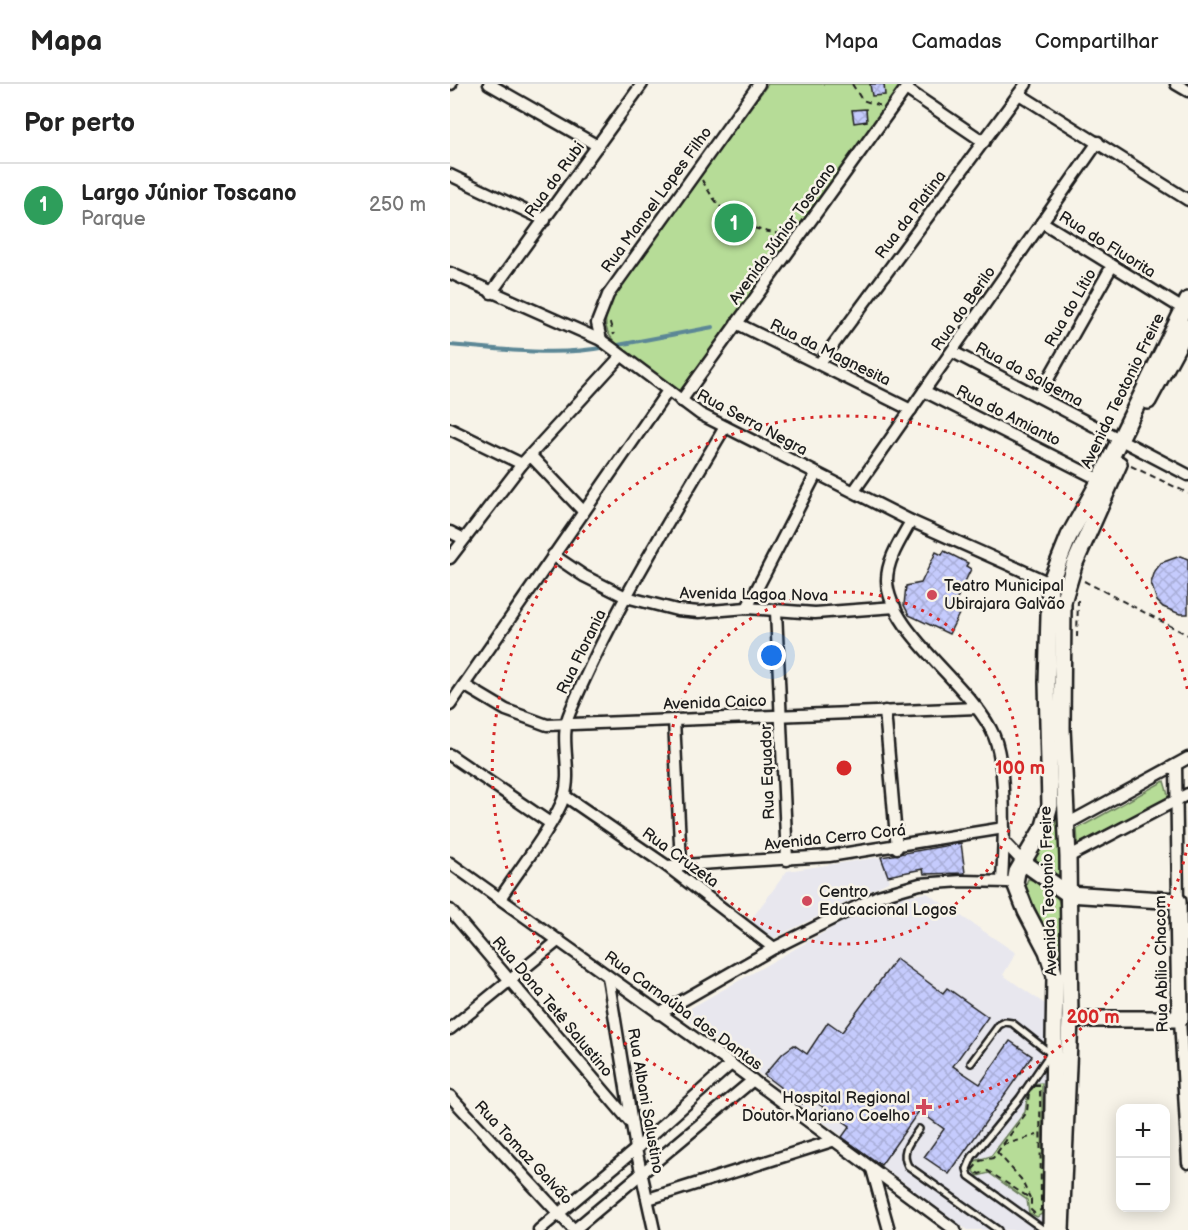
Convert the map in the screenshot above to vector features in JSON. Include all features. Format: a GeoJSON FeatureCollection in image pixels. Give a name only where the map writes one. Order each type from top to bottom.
{"type":"FeatureCollection","features":[{"type":"Feature","properties":{"kind":"street"},"geometry":{"type":"LineString","coordinates":[[489,84],[598,146]]}},
{"type":"Feature","properties":{"kind":"street","name":"Rua do Rubi"},"geometry":{"type":"LineString","coordinates":[[491,293],[642,84]]}},
{"type":"Feature","properties":{"kind":"street","name":"Rua Manoel Lopes Filho"},"geometry":{"type":"LineString","coordinates":[[602,340],[597,323],[608,295],[759,84]]}},
{"type":"Feature","properties":{"kind":"street","name":"Rua da Platina"},"geometry":{"type":"LineString","coordinates":[[819,364],[1026,84]]}},
{"type":"Feature","properties":{"kind":"street"},"geometry":{"type":"LineString","coordinates":[[1176,84],[1188,92]]}},
{"type":"Feature","properties":{"kind":"street"},"geometry":{"type":"LineString","coordinates":[[908,86],[984,142]]}},
{"type":"Feature","properties":{"kind":"street","name":"Avenida Júnior Toscano"},"geometry":{"type":"LineString","coordinates":[[681,401],[908,86]]}},
{"type":"Feature","properties":{"kind":"street"},"geometry":{"type":"LineString","coordinates":[[1019,94],[1188,200]]}},
{"type":"Feature","properties":{"kind":"street","name":"Rua do Berilo"},"geometry":{"type":"LineString","coordinates":[[854,491],[1098,142]]}},
{"type":"Feature","properties":{"kind":"street"},"geometry":{"type":"LineString","coordinates":[[450,175],[545,220]]}},
{"type":"Feature","properties":{"kind":"street","name":"Rua do Fluorita"},"geometry":{"type":"LineString","coordinates":[[1042,222],[1112,266],[1186,307]]}},
{"type":"Feature","properties":{"kind":"street","name":"Rua do Lítio"},"geometry":{"type":"LineString","coordinates":[[1039,395],[1112,266]]}},
{"type":"Feature","properties":{"kind":"street","name":"Rua Serra Negra"},"geometry":{"type":"LineString","coordinates":[[450,273],[602,340],[668,392],[724,427],[911,521],[1050,584]]}},
{"type":"Feature","properties":{"kind":"street","name":"Avenida Teotonio Freire"},"geometry":{"type":"LineString","coordinates":[[1051,1230],[1054,976],[1047,951],[1009,882],[1023,862],[1048,816],[1066,586],[1105,482],[1186,307]]}},
{"type":"Feature","properties":{"kind":"street","name":"Rua da Magnesita"},"geometry":{"type":"LineString","coordinates":[[736,323],[911,410]]}},
{"type":"Feature","properties":{"kind":"street","name":"Avenida Teotonio Freire"},"geometry":{"type":"LineString","coordinates":[[1123,442],[1184,345],[1188,327]]}},
{"type":"Feature","properties":{"kind":"street","name":"Rua da Salgema"},"geometry":{"type":"LineString","coordinates":[[953,352],[1188,475]]}},
{"type":"Feature","properties":{"kind":"street"},"geometry":{"type":"LineString","coordinates":[[450,558],[522,464],[621,356]]}},
{"type":"Feature","properties":{"kind":"street","name":"Rua do Amianto"},"geometry":{"type":"LineString","coordinates":[[924,391],[1105,482]]}},
{"type":"Feature","properties":{"kind":"street"},"geometry":{"type":"LineString","coordinates":[[450,705],[582,511],[668,392]]}},
{"type":"Feature","properties":{"kind":"street","name":"Rua Florania"},"geometry":{"type":"LineString","coordinates":[[501,897],[565,796],[564,725],[626,597],[724,427]]}},
{"type":"Feature","properties":{"kind":"street"},"geometry":{"type":"LineString","coordinates":[[450,429],[522,464]]}},
{"type":"Feature","properties":{"kind":"street"},"geometry":{"type":"LineString","coordinates":[[531,456],[582,511]]}},
{"type":"Feature","properties":{"kind":"street"},"geometry":{"type":"LineString","coordinates":[[747,608],[816,474]]}},
{"type":"Feature","properties":{"kind":"street","name":"Avenida Teotonio Freire"},"geometry":{"type":"LineString","coordinates":[[1061,1230],[1070,1019],[1068,857],[1055,718],[1050,584],[1069,536],[1105,482]]}},
{"type":"Feature","properties":{"kind":"street"},"geometry":{"type":"LineString","coordinates":[[659,1014],[774,948],[878,896],[900,888],[962,881],[1009,882],[1004,842],[999,753],[989,724],[922,646],[890,595],[887,579],[892,558],[911,521]]}},
{"type":"Feature","properties":{"kind":"street"},"geometry":{"type":"LineString","coordinates":[[450,532],[464,539]]}},
{"type":"Feature","properties":{"kind":"street","name":"Avenida Lagoa Nova"},"geometry":{"type":"LineString","coordinates":[[553,555],[584,576],[626,597],[677,610],[699,612],[747,608],[815,613],[895,606]]}},
{"type":"Feature","properties":{"kind":"street","name":"Rua Equador"},"geometry":{"type":"LineString","coordinates":[[776,611],[787,860]]}},
{"type":"Feature","properties":{"kind":"street","name":"Avenida Caico"},"geometry":{"type":"LineString","coordinates":[[464,685],[526,719],[547,725],[976,708]]}},
{"type":"Feature","properties":{"kind":"street"},"geometry":{"type":"LineString","coordinates":[[885,711],[897,848]]}},
{"type":"Feature","properties":{"kind":"street"},"geometry":{"type":"LineString","coordinates":[[674,720],[681,864]]}},
{"type":"Feature","properties":{"kind":"street"},"geometry":{"type":"LineString","coordinates":[[450,755],[550,823]]}},
{"type":"Feature","properties":{"kind":"street"},"geometry":{"type":"LineString","coordinates":[[1065,825],[1188,758]]}},
{"type":"Feature","properties":{"kind":"street","name":"Rua Abílio Chacom"},"geometry":{"type":"LineString","coordinates":[[1176,765],[1183,797],[1178,901],[1184,947],[1180,1019],[1188,1163]]}},
{"type":"Feature","properties":{"kind":"street","name":"Rua Cruzeta"},"geometry":{"type":"LineString","coordinates":[[565,796],[667,866],[774,948]]}},
{"type":"Feature","properties":{"kind":"street"},"geometry":{"type":"LineString","coordinates":[[1068,857],[1183,797]]}},
{"type":"Feature","properties":{"kind":"street","name":"Avenida Cerro Corá"},"geometry":{"type":"LineString","coordinates":[[667,866],[787,860],[897,848],[1004,828]]}},
{"type":"Feature","properties":{"kind":"street"},"geometry":{"type":"LineString","coordinates":[[1004,842],[1023,862],[1068,894],[1178,901]]}},
{"type":"Feature","properties":{"kind":"street","name":"Rua Carnaúba dos Dantas"},"geometry":{"type":"LineString","coordinates":[[450,863],[501,897],[659,1014],[753,1080],[954,1230]]}},
{"type":"Feature","properties":{"kind":"street","name":"Rua Dona Tetê Salustino"},"geometry":{"type":"LineString","coordinates":[[450,910],[632,1124]]}},
{"type":"Feature","properties":{"kind":"street"},"geometry":{"type":"LineString","coordinates":[[450,1029],[559,940]]}},
{"type":"Feature","properties":{"kind":"street","name":"Rua Albani Salustino"},"geometry":{"type":"LineString","coordinates":[[608,976],[636,1149],[654,1230]]}},
{"type":"Feature","properties":{"kind":"street"},"geometry":{"type":"LineString","coordinates":[[1053,1020],[1180,1019]]}},
{"type":"Feature","properties":{"kind":"street"},"geometry":{"type":"LineString","coordinates":[[539,1230],[636,1149],[731,1064]]}},
{"type":"Feature","properties":{"kind":"street"},"geometry":{"type":"LineString","coordinates":[[574,1230],[642,1176],[753,1080]]}},
{"type":"Feature","properties":{"kind":"street","name":"Rua Tomaz Galvão"},"geometry":{"type":"LineString","coordinates":[[450,1096],[574,1230]]}},
{"type":"Feature","properties":{"kind":"street"},"geometry":{"type":"LineString","coordinates":[[648,1199],[832,1140]]}},
{"type":"Feature","properties":{"kind":"street"},"geometry":{"type":"LineString","coordinates":[[872,1169],[890,1230]]}},
{"type":"Feature","properties":{"kind":"lane"},"geometry":{"type":"LineString","coordinates":[[971,1063],[999,1025],[1005,1022],[1012,1023],[1052,1051],[1020,1098],[972,1157],[967,1169],[969,1176],[1044,1230]]}},
{"type":"Feature","properties":{"kind":"lane"},"geometry":{"type":"LineString","coordinates":[[920,1129],[905,1149],[904,1158],[908,1166],[998,1230]]}},
{"type":"Feature","properties":{"kind":"path"},"geometry":{"type":"LineString","coordinates":[[852,84],[862,100],[882,106]]}},
{"type":"Feature","properties":{"kind":"path"},"geometry":{"type":"LineString","coordinates":[[876,115],[887,100]]}},
{"type":"Feature","properties":{"kind":"path"},"geometry":{"type":"LineString","coordinates":[[696,190],[707,174]]}},
{"type":"Feature","properties":{"kind":"path"},"geometry":{"type":"LineString","coordinates":[[702,180],[711,196],[730,218],[758,231],[791,235],[786,242]]}},
{"type":"Feature","properties":{"kind":"path"},"geometry":{"type":"LineString","coordinates":[[609,318],[616,339]]}},
{"type":"Feature","properties":{"kind":"path"},"geometry":{"type":"LineString","coordinates":[[1123,462],[1188,493]]}},
{"type":"Feature","properties":{"kind":"path"},"geometry":{"type":"LineString","coordinates":[[1079,578],[1188,635]]}},
{"type":"Feature","properties":{"kind":"path"},"geometry":{"type":"LineString","coordinates":[[1077,648],[1079,590]]}},
{"type":"Feature","properties":{"kind":"path"},"geometry":{"type":"LineString","coordinates":[[997,1152],[1021,1179],[1030,1199],[1031,1210],[1037,1212],[1041,1205],[1038,1135],[1040,1086],[1034,1086],[1029,1092],[1027,1112],[997,1152],[993,1158],[975,1165],[975,1172],[988,1171],[1030,1199]]}},
{"type":"Feature","properties":{"kind":"path"},"geometry":{"type":"LineString","coordinates":[[1003,1145],[1038,1135]]}},
{"type":"Feature","properties":{"kind":"shaded area","name":"Centro Educacional Logos"},"geometry":{"type":"Polygon","coordinates":[[[881,857],[890,881],[774,938],[750,921],[787,871],[881,857]]]}},
{"type":"Feature","properties":{"kind":"shaded area","name":"Hospital Regional Doutor Mariano Coelho"},"geometry":{"type":"Polygon","coordinates":[[[927,893],[1016,953],[1003,975],[1045,1004],[1045,1230],[967,1230],[680,1014],[883,899],[927,893]]]}},
{"type":"Feature","properties":{"kind":"green space"},"geometry":{"type":"Polygon","coordinates":[[[768,84],[902,84],[680,391],[611,338],[607,331],[606,313],[617,289],[768,84]]]}},
{"type":"Feature","properties":{"kind":"green space"},"geometry":{"type":"Polygon","coordinates":[[[1164,781],[1169,798],[1078,844],[1077,829],[1164,781]]]}},
{"type":"Feature","properties":{"kind":"green space"},"geometry":{"type":"Polygon","coordinates":[[[1057,811],[1062,884],[1030,863],[1045,842],[1057,811]]]}},
{"type":"Feature","properties":{"kind":"green space"},"geometry":{"type":"Polygon","coordinates":[[[1028,879],[1043,884],[1053,892],[1059,903],[1063,930],[1060,973],[1025,887],[1028,879]]]}},
{"type":"Feature","properties":{"kind":"green space"},"geometry":{"type":"Polygon","coordinates":[[[1042,1083],[1043,1213],[1037,1217],[1029,1213],[1027,1200],[989,1173],[978,1176],[971,1168],[975,1161],[991,1156],[1025,1112],[1028,1092],[1033,1084],[1042,1083]]]}},
{"type":"Feature","properties":{"kind":"building"},"geometry":{"type":"Polygon","coordinates":[[[870,84],[884,84],[885,95],[872,96],[870,84]]]}},
{"type":"Feature","properties":{"kind":"building"},"geometry":{"type":"Polygon","coordinates":[[[866,109],[867,121],[854,123],[852,110],[866,109]]]}},
{"type":"Feature","properties":{"kind":"building","name":"Teatro Municipal Ubirajara Galvão"},"geometry":{"type":"Polygon","coordinates":[[[944,551],[968,563],[966,566],[971,569],[953,607],[961,610],[949,634],[909,615],[904,605],[906,586],[921,583],[936,552],[942,555],[944,551]]]}},
{"type":"Feature","properties":{"kind":"building"},"geometry":{"type":"Polygon","coordinates":[[[1180,556],[1188,559],[1188,614],[1180,614],[1163,607],[1157,601],[1151,583],[1161,563],[1180,556]]]}},
{"type":"Feature","properties":{"kind":"building"},"geometry":{"type":"Polygon","coordinates":[[[961,843],[965,873],[924,874],[923,869],[888,876],[881,857],[961,843]]]}},
{"type":"Feature","properties":{"kind":"building"},"geometry":{"type":"Polygon","coordinates":[[[896,959],[943,993],[947,988],[988,1017],[953,1066],[980,1084],[1010,1041],[1032,1056],[949,1174],[924,1157],[944,1129],[919,1111],[881,1165],[842,1137],[850,1126],[807,1096],[802,1104],[764,1075],[783,1053],[794,1045],[807,1054],[828,1022],[842,1032],[896,959]]]}},
{"type":"Feature","properties":{"kind":"waterway"},"geometry":{"type":"LineString","coordinates":[[613,346],[713,327]]}},
{"type":"Feature","properties":{"kind":"waterway"},"geometry":{"type":"LineString","coordinates":[[450,345],[548,352],[606,347]]}},
{"type":"Feature","properties":{"kind":"place","name":"Largo Júnior Toscano"},"geometry":{"type":"Point","coordinates":[734,223]}},
{"type":"Feature","properties":{"kind":"place","name":"Teatro Municipal Ubirajara Galvão"},"geometry":{"type":"Point","coordinates":[932,595]}},
{"type":"Feature","properties":{"kind":"place","name":"Centro Educacional Logos"},"geometry":{"type":"Point","coordinates":[807,901]}},
{"type":"Feature","properties":{"kind":"place","name":"Hospital Regional Doutor Mariano Coelho"},"geometry":{"type":"Point","coordinates":[924,1107]}}]}
